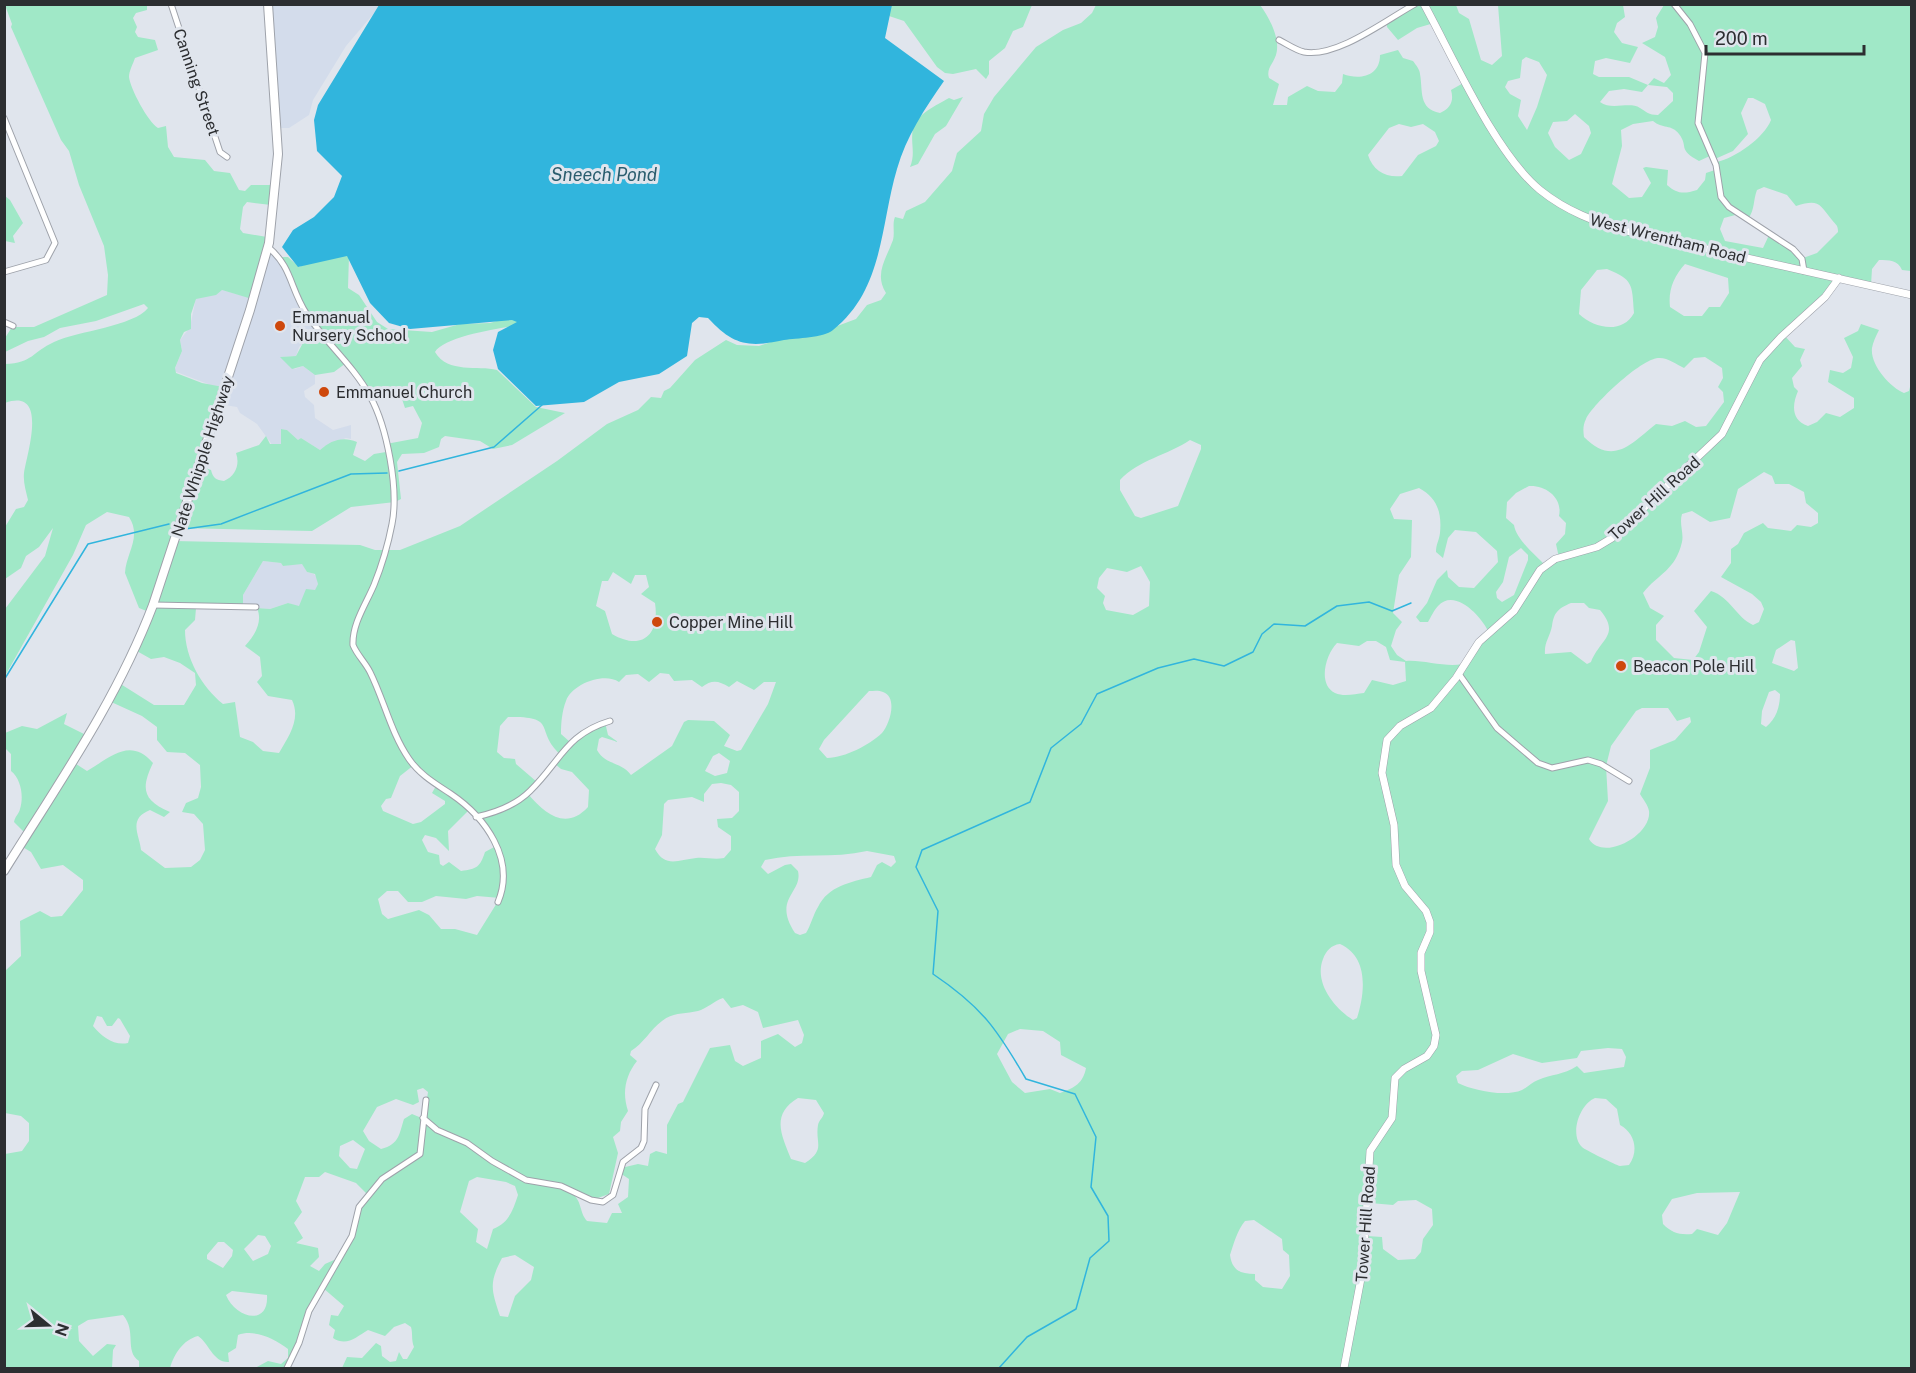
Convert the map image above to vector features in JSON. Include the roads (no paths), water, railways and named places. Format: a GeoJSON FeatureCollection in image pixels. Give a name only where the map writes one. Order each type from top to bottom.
{"type":"FeatureCollection","features":[{"type":"Feature","properties":{"kind":"main road","name":"Nate Whipple Highway"},"geometry":{"type":"LineString","coordinates":[[4,871],[101,717],[131,658],[153,605],[250,309],[268,247],[276,189],[278,154],[268,4]]}},
{"type":"Feature","properties":{"kind":"street","name":"Canning Street"},"geometry":{"type":"LineString","coordinates":[[171,4],[220,152],[227,157]]}},
{"type":"Feature","properties":{"kind":"street"},"geometry":{"type":"LineString","coordinates":[[1279,39],[1298,50],[1324,52],[1345,43],[1415,4]]}},
{"type":"Feature","properties":{"kind":"street","name":"West Wrentham Road"},"geometry":{"type":"LineString","coordinates":[[1424,4],[1502,145],[1529,180],[1550,198],[1576,214],[1608,226],[1911,295]]}},
{"type":"Feature","properties":{"kind":"street"},"geometry":{"type":"LineString","coordinates":[[1674,4],[1700,40],[1705,53],[1698,123],[1716,165],[1721,197],[1729,207],[1793,249],[1802,259],[1804,270]]}},
{"type":"Feature","properties":{"kind":"street"},"geometry":{"type":"LineString","coordinates":[[4,118],[55,243],[46,260],[4,272]]}},
{"type":"Feature","properties":{"kind":"street"},"geometry":{"type":"LineString","coordinates":[[268,247],[287,268],[305,311],[370,396],[384,438],[393,482],[393,515],[381,567],[354,631],[355,651],[370,671],[408,758],[426,777],[458,800],[490,834],[503,866],[504,880],[498,902]]}},
{"type":"Feature","properties":{"kind":"street","name":"Tower Hill Road"},"geometry":{"type":"LineString","coordinates":[[1344,1368],[1363,1268],[1371,1147],[1392,1118],[1395,1078],[1404,1069],[1427,1056],[1434,1046],[1436,1035],[1421,971],[1421,953],[1430,932],[1430,922],[1426,911],[1405,886],[1398,872],[1394,825],[1382,773],[1384,747],[1395,730],[1431,708],[1459,674],[1479,642],[1514,611],[1540,570],[1555,559],[1597,547],[1612,538],[1718,439],[1731,419],[1760,360],[1781,337],[1825,297],[1839,279]]}},
{"type":"Feature","properties":{"kind":"street"},"geometry":{"type":"LineString","coordinates":[[4,322],[13,326]]}},
{"type":"Feature","properties":{"kind":"street"},"geometry":{"type":"LineString","coordinates":[[153,605],[256,607]]}},
{"type":"Feature","properties":{"kind":"street"},"geometry":{"type":"LineString","coordinates":[[1459,674],[1497,729],[1538,763],[1552,768],[1588,760],[1601,764],[1629,781]]}},
{"type":"Feature","properties":{"kind":"street"},"geometry":{"type":"LineString","coordinates":[[476,817],[500,810],[525,795],[573,740],[593,726],[610,720]]}},
{"type":"Feature","properties":{"kind":"street"},"geometry":{"type":"LineString","coordinates":[[423,1118],[437,1130],[462,1140],[526,1180],[561,1186],[591,1200],[603,1202],[612,1195],[623,1162],[641,1148],[644,1141],[645,1109],[656,1085]]}},
{"type":"Feature","properties":{"kind":"street"},"geometry":{"type":"LineString","coordinates":[[287,1368],[299,1343],[309,1311],[352,1236],[359,1207],[382,1179],[420,1154],[424,1137],[423,1118],[426,1100]]}},
{"type":"Feature","properties":{"kind":"water","name":"Sneech Pond"},"geometry":{"type":"Polygon","coordinates":[[[379,5],[892,5],[885,38],[944,81],[905,146],[891,191],[883,234],[871,276],[850,314],[833,330],[817,336],[751,344],[734,339],[708,318],[699,317],[692,323],[687,356],[659,374],[619,382],[584,402],[536,406],[498,369],[493,350],[498,332],[517,322],[512,320],[410,329],[389,323],[370,303],[347,256],[298,267],[282,247],[293,230],[314,217],[334,197],[342,176],[317,151],[314,120],[318,105],[379,5]]]}},
{"type":"Feature","properties":{"kind":"waterway"},"geometry":{"type":"LineString","coordinates":[[399,471],[494,447],[542,405]]}},
{"type":"Feature","properties":{"kind":"waterway"},"geometry":{"type":"LineString","coordinates":[[185,529],[221,524],[351,474],[387,473]]}},
{"type":"Feature","properties":{"kind":"waterway"},"geometry":{"type":"LineString","coordinates":[[4,680],[88,544],[169,524]]}},
{"type":"Feature","properties":{"kind":"waterway"},"geometry":{"type":"LineString","coordinates":[[999,1368],[1027,1337],[1076,1309],[1090,1258],[1109,1241],[1108,1216],[1091,1187],[1096,1137],[1075,1094],[1026,1079],[987,1020],[964,997],[933,974],[938,911],[916,867],[922,850],[1030,802],[1051,748],[1081,724],[1097,694],[1158,668],[1194,659],[1224,666],[1253,652],[1262,634],[1274,624],[1305,626],[1337,606],[1369,602],[1392,611],[1411,603]]}},
{"type":"Feature","properties":{"kind":"place","name":"Emmanual Nursery School"},"geometry":{"type":"Point","coordinates":[280,326]}},
{"type":"Feature","properties":{"kind":"place","name":"Emmanuel Church"},"geometry":{"type":"Point","coordinates":[324,392]}},
{"type":"Feature","properties":{"kind":"place","name":"Copper Mine Hill"},"geometry":{"type":"Point","coordinates":[657,622]}},
{"type":"Feature","properties":{"kind":"place","name":"Beacon Pole Hill"},"geometry":{"type":"Point","coordinates":[1621,666]}}]}
